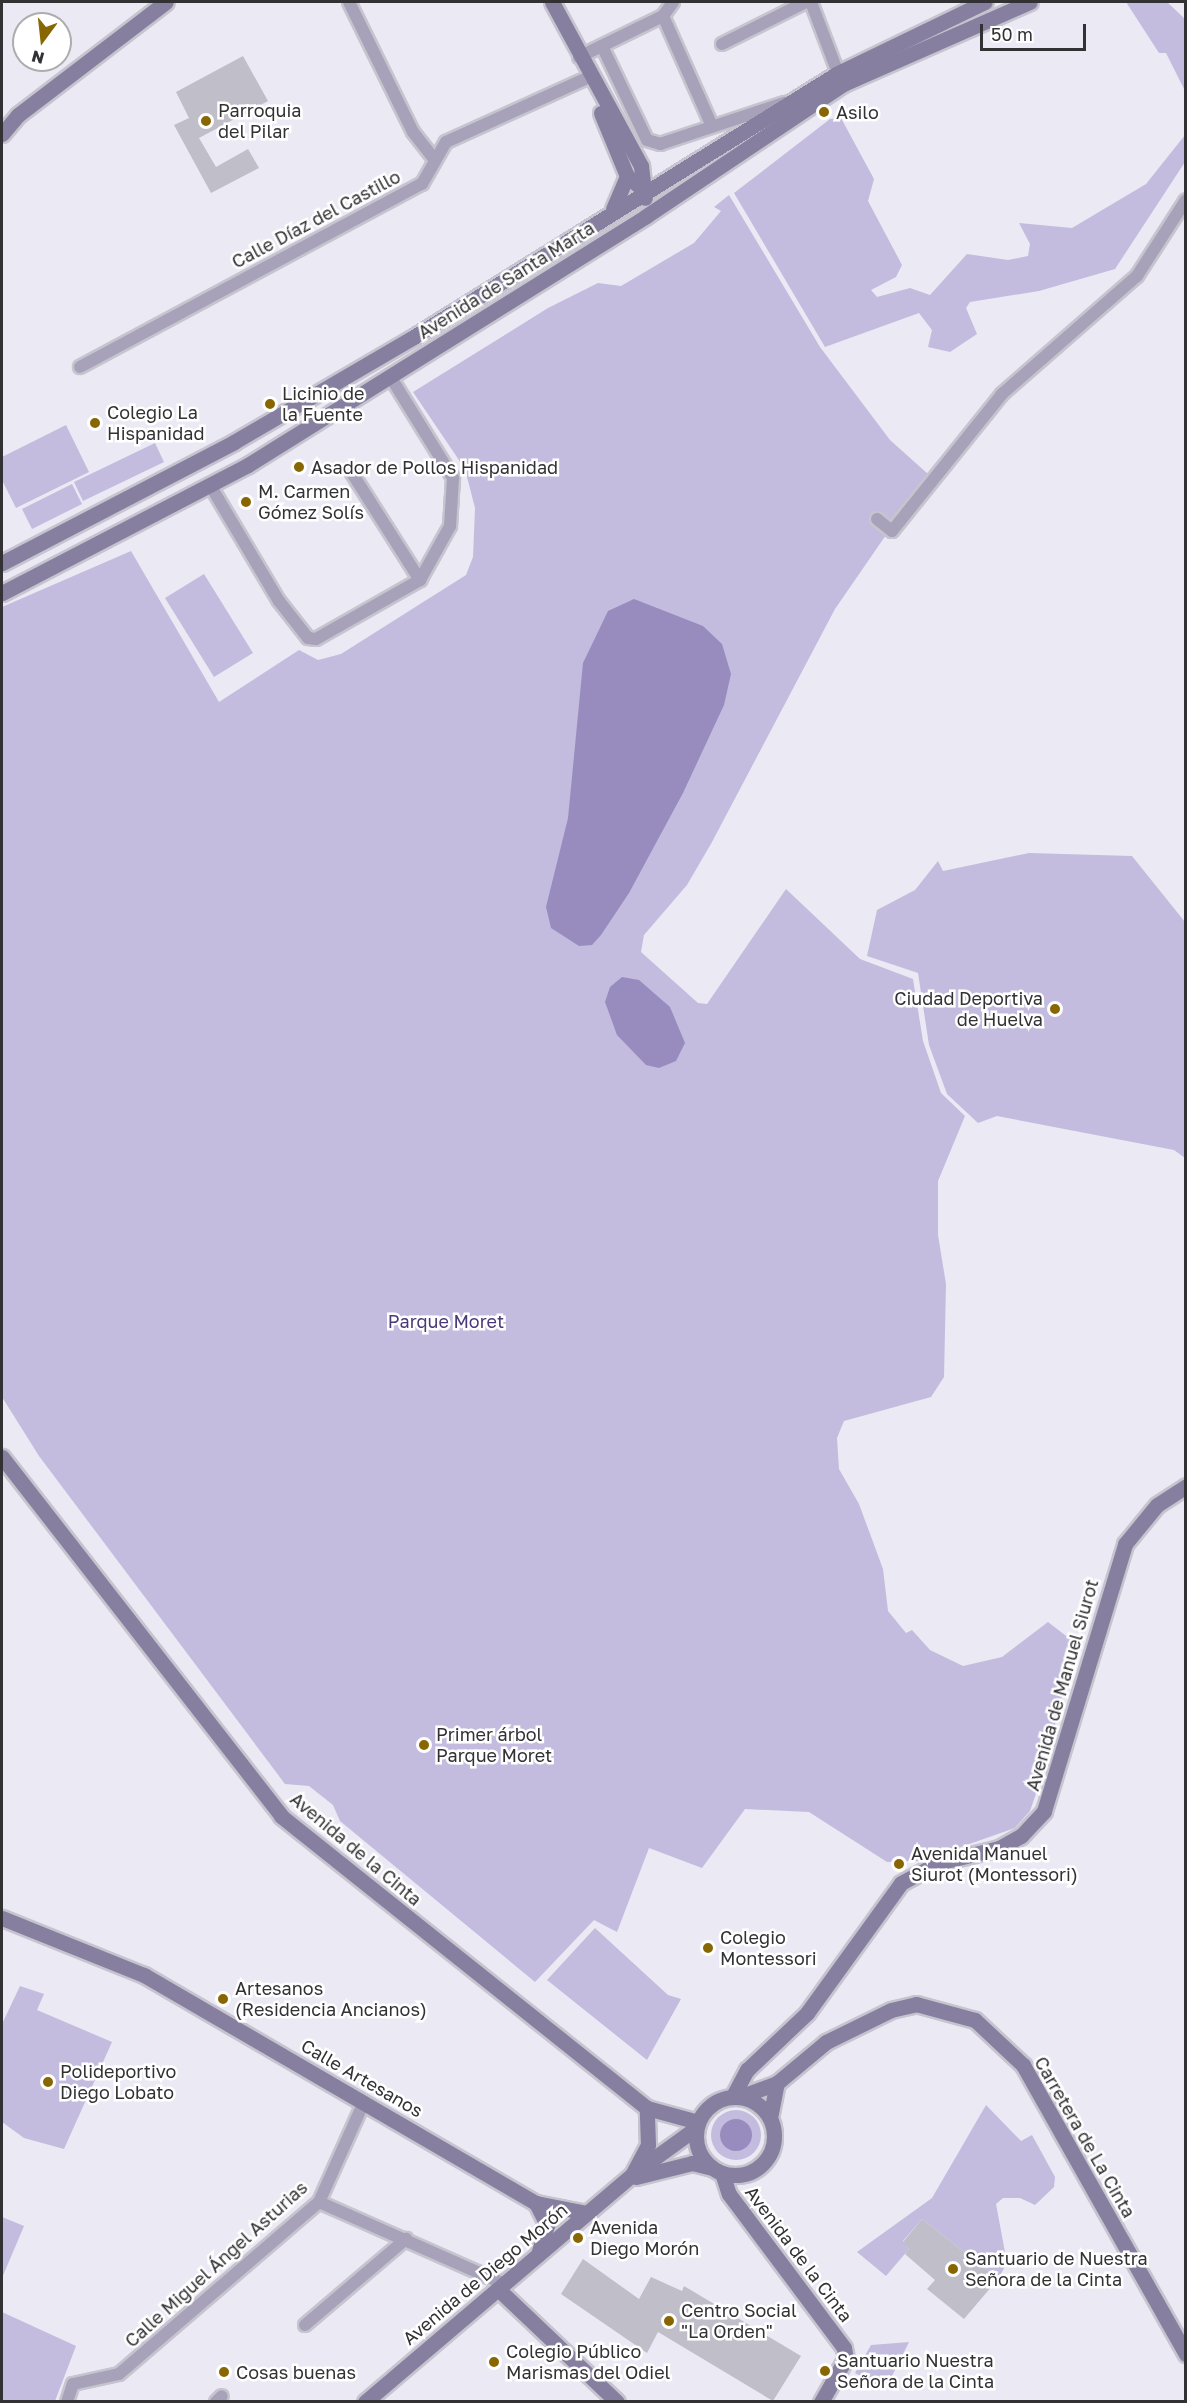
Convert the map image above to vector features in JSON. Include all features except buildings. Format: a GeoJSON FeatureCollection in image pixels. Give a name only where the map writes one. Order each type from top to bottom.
{"type":"FeatureCollection","features":[{"type":"Feature","properties":{"kind":"street"},"geometry":{"type":"LineString","coordinates":[[2,134],[18,115],[166,2]]}},
{"type":"Feature","properties":{"kind":"street"},"geometry":{"type":"LineString","coordinates":[[349,2],[413,132],[434,158]]}},
{"type":"Feature","properties":{"kind":"street"},"geometry":{"type":"LineString","coordinates":[[552,2],[579,57],[641,166],[646,216]]}},
{"type":"Feature","properties":{"kind":"street"},"geometry":{"type":"LineString","coordinates":[[579,57],[663,16],[673,2]]}},
{"type":"Feature","properties":{"kind":"street"},"geometry":{"type":"LineString","coordinates":[[722,44],[806,2]]}},
{"type":"Feature","properties":{"kind":"street"},"geometry":{"type":"LineString","coordinates":[[811,2],[841,79]]}},
{"type":"Feature","properties":{"kind":"street","name":"Avenida de Santa Marta"},"geometry":{"type":"LineString","coordinates":[[2,594],[210,485],[646,216],[841,79],[986,2]]}},
{"type":"Feature","properties":{"kind":"street","name":"Avenida de Santa Marta"},"geometry":{"type":"LineString","coordinates":[[2,563],[244,436],[412,338],[613,209],[788,102],[1014,5],[1030,2]]}},
{"type":"Feature","properties":{"kind":"street"},"geometry":{"type":"LineString","coordinates":[[663,16],[711,124]]}},
{"type":"Feature","properties":{"kind":"street"},"geometry":{"type":"LineString","coordinates":[[602,46],[647,140],[660,144],[711,124],[788,102]]}},
{"type":"Feature","properties":{"kind":"street"},"geometry":{"type":"LineString","coordinates":[[579,57],[627,176],[644,191],[666,201]]}},
{"type":"Feature","properties":{"kind":"street","name":"Calle Díaz del Castillo"},"geometry":{"type":"LineString","coordinates":[[80,367],[422,184],[434,158],[446,142],[587,78]]}},
{"type":"Feature","properties":{"kind":"street"},"geometry":{"type":"LineString","coordinates":[[641,166],[675,172]]}},
{"type":"Feature","properties":{"kind":"street"},"geometry":{"type":"LineString","coordinates":[[613,209],[627,176]]}},
{"type":"Feature","properties":{"kind":"street"},"geometry":{"type":"LineString","coordinates":[[877,519],[892,531],[1002,394],[1137,276],[1185,200]]}},
{"type":"Feature","properties":{"kind":"street"},"geometry":{"type":"LineString","coordinates":[[210,485],[285,617],[308,638],[316,639],[420,580],[450,526],[453,478],[390,376]]}},
{"type":"Feature","properties":{"kind":"street"},"geometry":{"type":"LineString","coordinates":[[352,472],[420,580]]}},
{"type":"Feature","properties":{"kind":"street","name":"Avenida de la Cinta"},"geometry":{"type":"LineString","coordinates":[[2,1457],[281,1816],[647,2108],[697,2125]]}},
{"type":"Feature","properties":{"kind":"street","name":"Avenida de Manuel Siurot"},"geometry":{"type":"LineString","coordinates":[[736,2096],[747,2070],[807,2013],[902,1883],[938,1863],[999,1848],[1021,1836],[1044,1810],[1125,1544],[1157,1505],[1185,1486]]}},
{"type":"Feature","properties":{"kind":"street","name":"Calle Artesanos"},"geometry":{"type":"LineString","coordinates":[[2,1918],[144,1975],[536,2203],[586,2213]]}},
{"type":"Feature","properties":{"kind":"street","name":"Carretera de La Cinta"},"geometry":{"type":"LineString","coordinates":[[736,2096],[777,2083],[826,2042],[891,2010],[916,2004],[975,2020],[1023,2066],[1185,2354]]}},
{"type":"Feature","properties":{"kind":"street"},"geometry":{"type":"LineString","coordinates":[[770,2118],[757,2103],[736,2096],[712,2104],[697,2125],[698,2150],[717,2171],[749,2173],[760,2167],[773,2146],[770,2118],[777,2083]]}},
{"type":"Feature","properties":{"kind":"street","name":"Calle Miguel Ángel Asturias"},"geometry":{"type":"LineString","coordinates":[[68,2402],[73,2384],[119,2373],[319,2202],[364,2102]]}},
{"type":"Feature","properties":{"kind":"street"},"geometry":{"type":"LineString","coordinates":[[630,2178],[648,2145],[647,2108]]}},
{"type":"Feature","properties":{"kind":"street","name":"Avenida de Diego Morón"},"geometry":{"type":"LineString","coordinates":[[365,2402],[486,2300],[506,2293],[519,2271],[586,2213],[697,2125]]}},
{"type":"Feature","properties":{"kind":"street","name":"Avenida de Diego Morón"},"geometry":{"type":"LineString","coordinates":[[630,2178],[692,2163],[717,2171]]}},
{"type":"Feature","properties":{"kind":"street","name":"Avenida de la Cinta"},"geometry":{"type":"LineString","coordinates":[[717,2171],[729,2194],[834,2332],[846,2358],[821,2402]]}},
{"type":"Feature","properties":{"kind":"street"},"geometry":{"type":"LineString","coordinates":[[319,2202],[406,2239],[506,2293],[617,2402]]}},
{"type":"Feature","properties":{"kind":"street"},"geometry":{"type":"LineString","coordinates":[[536,2203],[547,2225],[538,2255]]}},
{"type":"Feature","properties":{"kind":"street"},"geometry":{"type":"LineString","coordinates":[[558,2209],[569,2228]]}},
{"type":"Feature","properties":{"kind":"street"},"geometry":{"type":"LineString","coordinates":[[547,2225],[569,2228]]}},
{"type":"Feature","properties":{"kind":"street"},"geometry":{"type":"LineString","coordinates":[[305,2325],[406,2239]]}},
{"type":"Feature","properties":{"kind":"green space"},"geometry":{"type":"Polygon","coordinates":[[[1126,2],[1167,2],[1185,19],[1185,91],[1166,53],[1159,53],[1126,2]]]}},
{"type":"Feature","properties":{"kind":"green space"},"geometry":{"type":"Polygon","coordinates":[[[841,118],[874,179],[868,201],[902,265],[896,277],[871,290],[877,297],[910,288],[930,295],[967,254],[1008,260],[1028,256],[1030,244],[1019,223],[1072,228],[1146,184],[1185,135],[1185,162],[1115,269],[1039,291],[970,302],[966,308],[977,334],[950,352],[928,347],[932,330],[919,313],[825,347],[734,193],[830,119],[841,118]]]}},
{"type":"Feature","properties":{"kind":"green space","name":"Parque Moret"},"geometry":{"type":"Polygon","coordinates":[[[729,195],[820,347],[890,440],[928,474],[835,609],[712,842],[687,885],[644,935],[641,952],[698,1003],[707,1004],[786,889],[860,959],[913,979],[923,1041],[941,1093],[965,1116],[938,1181],[938,1235],[946,1284],[944,1377],[931,1397],[844,1421],[837,1438],[839,1469],[859,1504],[883,1569],[888,1611],[906,1633],[912,1630],[930,1650],[963,1666],[1002,1657],[1048,1622],[1074,1642],[1046,1765],[1030,1811],[1015,1828],[921,1861],[887,1862],[809,1812],[745,1809],[702,1868],[649,1848],[617,1932],[594,1920],[535,1982],[340,1821],[333,1805],[309,1786],[285,1784],[39,1456],[2,1397],[2,607],[131,551],[219,702],[299,650],[318,660],[341,654],[466,575],[473,557],[475,508],[465,469],[413,392],[548,308],[598,283],[621,286],[694,243],[721,211],[714,207],[729,195]]]}},
{"type":"Feature","properties":{"kind":"green space"},"geometry":{"type":"Polygon","coordinates":[[[66,425],[89,472],[16,508],[2,480],[2,457],[66,425]]]}},
{"type":"Feature","properties":{"kind":"green space"},"geometry":{"type":"Polygon","coordinates":[[[155,443],[164,462],[83,501],[74,482],[155,443]]]}},
{"type":"Feature","properties":{"kind":"green space"},"geometry":{"type":"Polygon","coordinates":[[[72,484],[82,504],[32,529],[22,509],[72,484]]]}},
{"type":"Feature","properties":{"kind":"green space"},"geometry":{"type":"Polygon","coordinates":[[[204,574],[253,653],[214,677],[165,598],[204,574]]]}},
{"type":"Feature","properties":{"kind":"green space","name":"Ciudad Deportiva de Huelva"},"geometry":{"type":"Polygon","coordinates":[[[1029,853],[1132,856],[1185,922],[1185,1158],[1174,1150],[997,1116],[978,1123],[947,1094],[929,1045],[918,973],[867,956],[877,910],[915,890],[938,861],[943,871],[1029,853]]]}},
{"type":"Feature","properties":{"kind":"green space"},"geometry":{"type":"Polygon","coordinates":[[[595,1928],[668,1995],[681,1999],[647,2060],[547,1980],[595,1928]]]}},
{"type":"Feature","properties":{"kind":"green space","name":"Polideportivo Diego Lobato"},"geometry":{"type":"Polygon","coordinates":[[[20,1986],[44,1994],[37,2010],[112,2042],[64,2149],[24,2138],[2,2122],[2,2024],[20,1986]]]}},
{"type":"Feature","properties":{"kind":"green space"},"geometry":{"type":"Polygon","coordinates":[[[986,2105],[1021,2141],[1032,2135],[1055,2177],[1054,2187],[1035,2205],[1020,2198],[1003,2198],[996,2204],[1007,2263],[998,2279],[922,2219],[903,2241],[909,2249],[886,2276],[857,2252],[932,2198],[986,2105]]]}},
{"type":"Feature","properties":{"kind":"green space"},"geometry":{"type":"Polygon","coordinates":[[[736,2110],[750,2114],[757,2121],[761,2135],[757,2149],[750,2156],[736,2160],[722,2156],[715,2149],[711,2135],[715,2121],[722,2114],[736,2110]]]}},
{"type":"Feature","properties":{"kind":"green space"},"geometry":{"type":"Polygon","coordinates":[[[2,2217],[24,2226],[2,2278],[2,2217]]]}},
{"type":"Feature","properties":{"kind":"green space"},"geometry":{"type":"Polygon","coordinates":[[[2,2312],[76,2346],[55,2401],[2,2401],[2,2312]]]}},
{"type":"Feature","properties":{"kind":"green space"},"geometry":{"type":"Polygon","coordinates":[[[909,2342],[889,2382],[877,2385],[855,2373],[871,2345],[909,2342]]]}},
{"type":"Feature","properties":{"kind":"shaded area"},"geometry":{"type":"Polygon","coordinates":[[[634,599],[703,626],[722,644],[731,674],[724,705],[683,793],[629,893],[592,945],[579,946],[551,928],[546,907],[568,818],[583,663],[608,611],[634,599]]]}},
{"type":"Feature","properties":{"kind":"shaded area"},"geometry":{"type":"Polygon","coordinates":[[[622,977],[639,980],[670,1007],[685,1043],[676,1061],[659,1068],[646,1065],[617,1035],[605,1002],[610,987],[622,977]]]}},
{"type":"Feature","properties":{"kind":"shaded area"},"geometry":{"type":"Polygon","coordinates":[[[736,2119],[748,2123],[752,2135],[748,2147],[736,2151],[724,2147],[720,2135],[724,2123],[736,2119]]]}},
{"type":"Feature","properties":{"kind":"place","name":"Asilo"},"geometry":{"type":"Point","coordinates":[824,112]}},
{"type":"Feature","properties":{"kind":"place","name":"Parroquia del Pilar"},"geometry":{"type":"Point","coordinates":[206,121]}},
{"type":"Feature","properties":{"kind":"place","name":"Licinio de la Fuente"},"geometry":{"type":"Point","coordinates":[270,404]}},
{"type":"Feature","properties":{"kind":"place","name":"Colegio La Hispanidad"},"geometry":{"type":"Point","coordinates":[95,423]}},
{"type":"Feature","properties":{"kind":"place","name":"Asador de Pollos Hispanidad"},"geometry":{"type":"Point","coordinates":[299,467]}},
{"type":"Feature","properties":{"kind":"place","name":"M. Carmen Gómez Solís"},"geometry":{"type":"Point","coordinates":[246,502]}},
{"type":"Feature","properties":{"kind":"place","name":"Ciudad Deportiva de Huelva"},"geometry":{"type":"Point","coordinates":[1055,1009]}},
{"type":"Feature","properties":{"kind":"place","name":"Primer árbol Parque Moret"},"geometry":{"type":"Point","coordinates":[424,1745]}},
{"type":"Feature","properties":{"kind":"place","name":"Avenida Manuel Siurot (Montessori)"},"geometry":{"type":"Point","coordinates":[899,1864]}},
{"type":"Feature","properties":{"kind":"place","name":"Colegio Montessori"},"geometry":{"type":"Point","coordinates":[708,1948]}},
{"type":"Feature","properties":{"kind":"place","name":"Artesanos (Residencia Ancianos)"},"geometry":{"type":"Point","coordinates":[223,1999]}},
{"type":"Feature","properties":{"kind":"place","name":"Polideportivo Diego Lobato"},"geometry":{"type":"Point","coordinates":[48,2082]}},
{"type":"Feature","properties":{"kind":"place","name":"Avenida Diego Morón"},"geometry":{"type":"Point","coordinates":[578,2238]}},
{"type":"Feature","properties":{"kind":"place","name":"Santuario de Nuestra Señora de la Cinta"},"geometry":{"type":"Point","coordinates":[953,2269]}},
{"type":"Feature","properties":{"kind":"place","name":"Centro Social \"La Orden\""},"geometry":{"type":"Point","coordinates":[669,2321]}},
{"type":"Feature","properties":{"kind":"place","name":"Colegio Público Marismas del Odiel"},"geometry":{"type":"Point","coordinates":[494,2362]}},
{"type":"Feature","properties":{"kind":"place","name":"Santuario Nuestra Señora de la Cinta"},"geometry":{"type":"Point","coordinates":[825,2371]}},
{"type":"Feature","properties":{"kind":"place","name":"Cosas buenas"},"geometry":{"type":"Point","coordinates":[224,2372]}}]}
